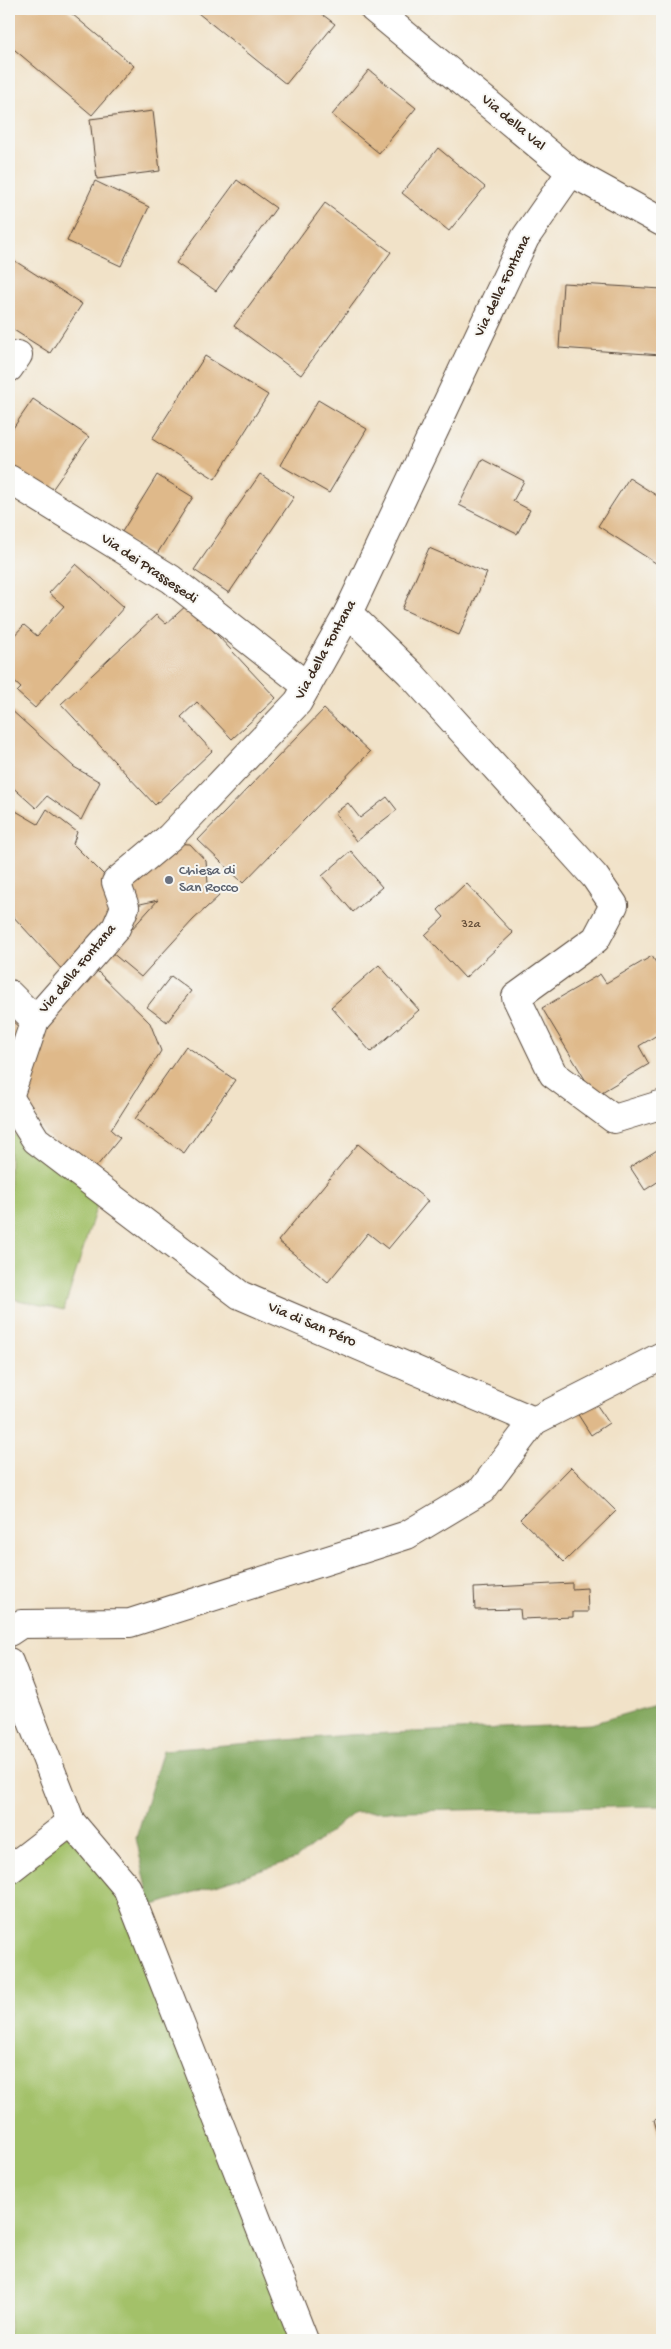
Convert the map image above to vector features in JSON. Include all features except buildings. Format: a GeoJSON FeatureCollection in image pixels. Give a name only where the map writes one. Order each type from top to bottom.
{"type":"FeatureCollection","features":[{"type":"Feature","properties":{"kind":"street","name":"Via della Val"},"geometry":{"type":"LineString","coordinates":[[374,9],[571,172],[662,222]]}},
{"type":"Feature","properties":{"kind":"street","name":"Via della Fontana"},"geometry":{"type":"LineString","coordinates":[[9,1097],[35,1020],[116,928],[125,907],[116,882],[170,836],[298,702],[348,613],[525,238],[571,172]]}},
{"type":"Feature","properties":{"kind":"street","name":"Via dei Prassesedi"},"geometry":{"type":"LineString","coordinates":[[9,479],[171,579],[307,686]]}},
{"type":"Feature","properties":{"kind":"street"},"geometry":{"type":"LineString","coordinates":[[348,613],[410,672],[594,877],[614,905],[596,939],[516,997],[553,1074],[614,1119],[662,1107]]}},
{"type":"Feature","properties":{"kind":"street"},"geometry":{"type":"LineString","coordinates":[[9,994],[35,1020]]}},
{"type":"Feature","properties":{"kind":"street","name":"Via di San Péro"},"geometry":{"type":"LineString","coordinates":[[9,1097],[36,1140],[240,1295],[534,1421]]}},
{"type":"Feature","properties":{"kind":"street"},"geometry":{"type":"LineString","coordinates":[[9,1632],[21,1624],[130,1623],[407,1535],[482,1490],[534,1421],[662,1356]]}},
{"type":"Feature","properties":{"kind":"street"},"geometry":{"type":"LineString","coordinates":[[9,1662],[71,1822],[127,1888],[304,2340]]}},
{"type":"Feature","properties":{"kind":"street"},"geometry":{"type":"LineString","coordinates":[[9,1870],[71,1822]]}},
{"type":"Feature","properties":{"kind":"green space"},"geometry":{"type":"Polygon","coordinates":[[[10,1132],[102,1189],[64,1310],[9,1298],[10,1132]]]}},
{"type":"Feature","properties":{"kind":"green space"},"geometry":{"type":"Polygon","coordinates":[[[662,1703],[662,1806],[355,1812],[296,1859],[151,1906],[136,1838],[163,1750],[348,1735],[591,1724],[662,1703]]]}},
{"type":"Feature","properties":{"kind":"green space"},"geometry":{"type":"Polygon","coordinates":[[[71,1831],[123,1891],[292,2337],[279,2340],[9,2340],[9,1878],[71,1831]]]}},
{"type":"Feature","properties":{"kind":"place","name":"Chiesa di San Rocco"},"geometry":{"type":"Point","coordinates":[169,880]}}]}
